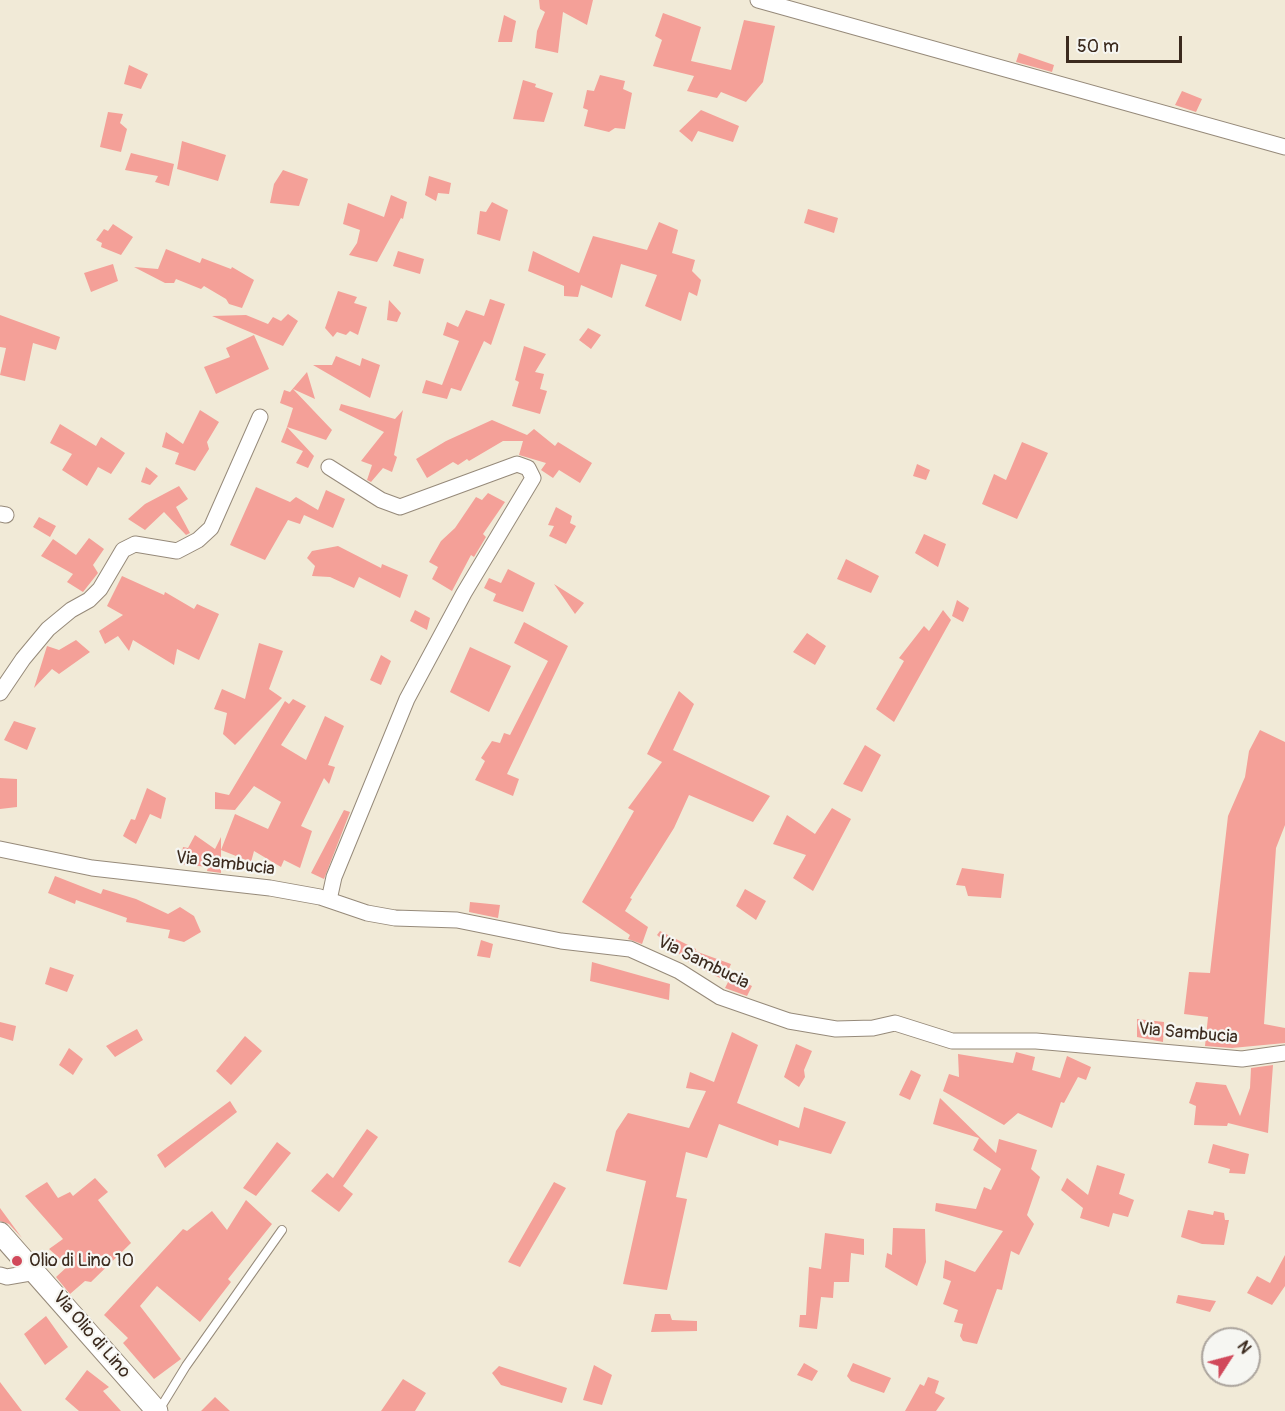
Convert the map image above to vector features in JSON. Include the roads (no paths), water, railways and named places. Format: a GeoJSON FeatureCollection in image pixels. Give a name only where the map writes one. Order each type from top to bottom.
{"type":"FeatureCollection","features":[{"type":"Feature","properties":{"kind":"street"},"geometry":{"type":"LineString","coordinates":[[758,0],[1285,147]]}},
{"type":"Feature","properties":{"kind":"street"},"geometry":{"type":"LineString","coordinates":[[0,693],[23,659],[48,629],[70,610],[89,600],[100,589],[123,550],[135,544],[177,551],[198,540],[211,528],[260,417]]}},
{"type":"Feature","properties":{"kind":"street"},"geometry":{"type":"LineString","coordinates":[[329,467],[381,500],[400,507],[517,464],[528,468],[533,478],[464,593],[407,699],[334,877],[329,900]]}},
{"type":"Feature","properties":{"kind":"street","name":"Via Sambucia"},"geometry":{"type":"LineString","coordinates":[[0,849],[92,868],[270,888],[329,900],[367,913],[395,918],[457,920],[561,940],[630,949],[679,971],[720,996],[789,1021],[836,1029],[873,1028],[895,1023],[952,1041],[1036,1041],[1242,1059],[1285,1053]]}},
{"type":"Feature","properties":{"kind":"street","name":"Via Olio di Lino"},"geometry":{"type":"LineString","coordinates":[[0,1233],[158,1411]]}},
{"type":"Feature","properties":{"kind":"street"},"geometry":{"type":"LineString","coordinates":[[0,1275],[7,1277],[36,1272]]}},
{"type":"Feature","properties":{"kind":"lane"},"geometry":{"type":"LineString","coordinates":[[158,1411],[186,1366],[282,1230]]}},
{"type":"Feature","properties":{"kind":"place","name":"Olio di Lino 10"},"geometry":{"type":"Point","coordinates":[17,1261]}}]}
